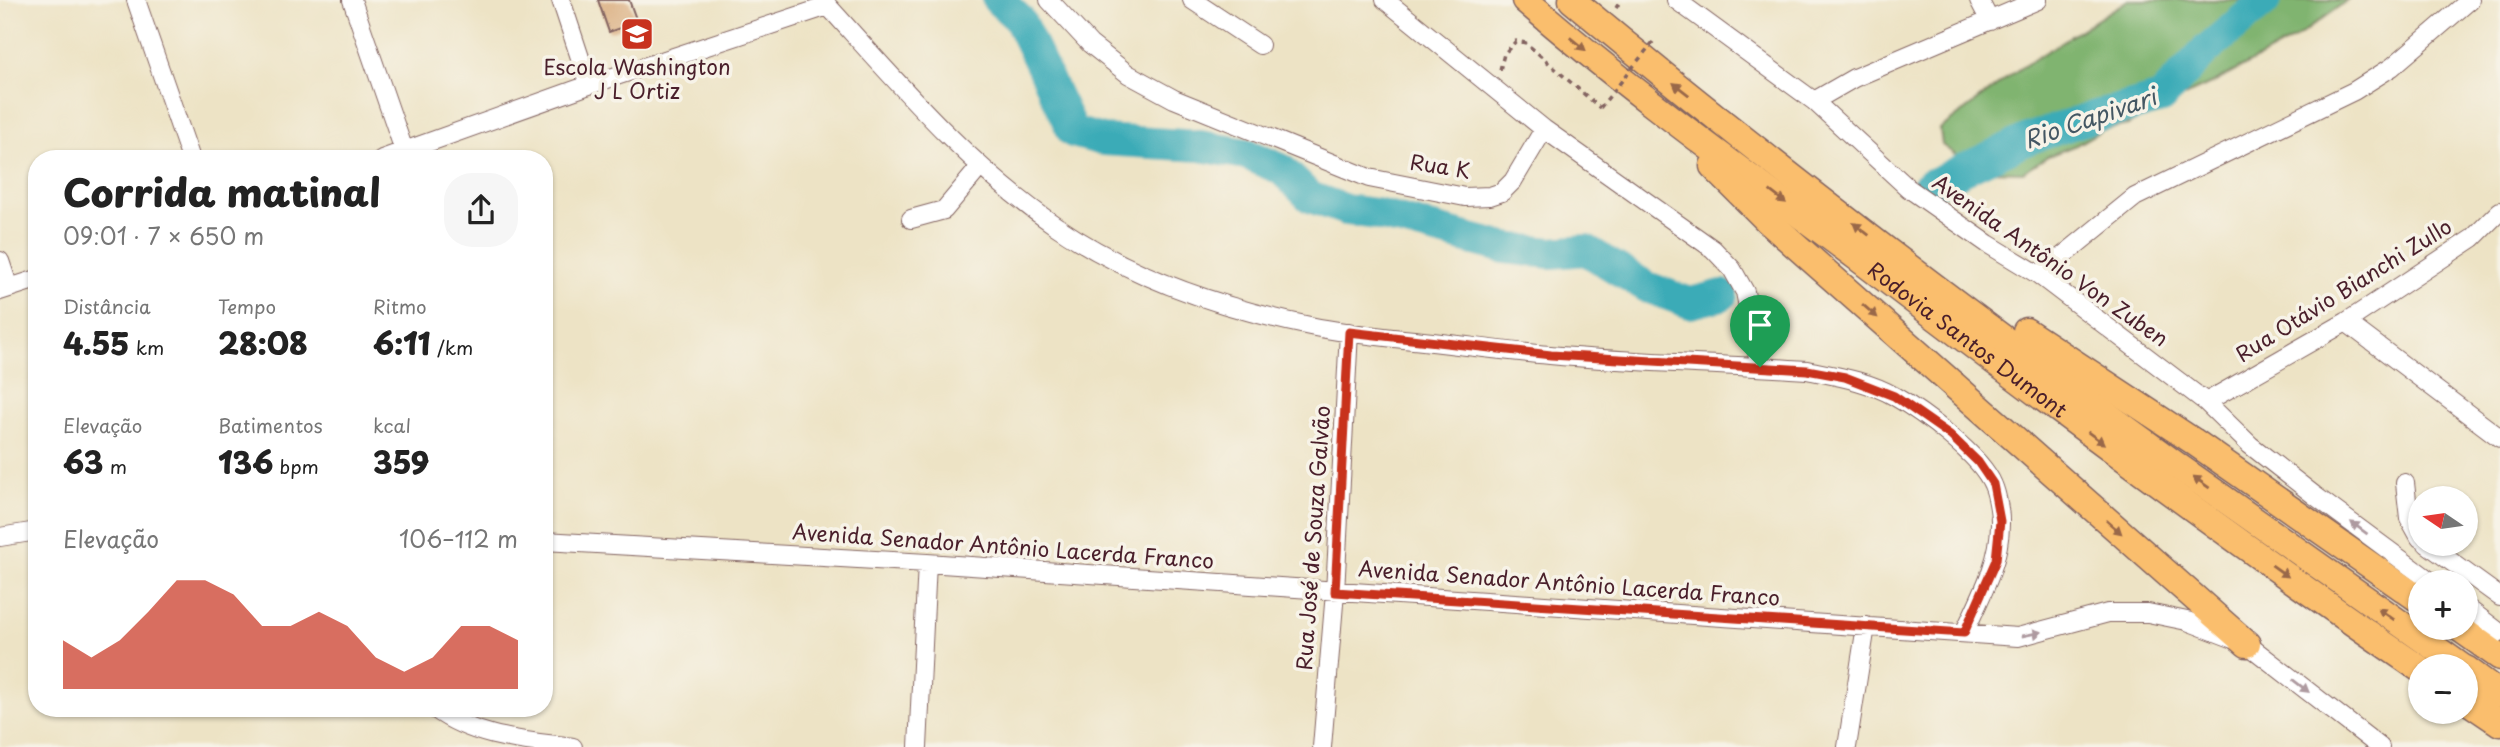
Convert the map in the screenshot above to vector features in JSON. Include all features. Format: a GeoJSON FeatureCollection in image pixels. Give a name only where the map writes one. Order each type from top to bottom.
{"type":"FeatureCollection","features":[{"type":"Feature","properties":{"kind":"highway","name":"Rodovia Santos Dumont"},"geometry":{"type":"LineString","coordinates":[[1525,0],[1643,95],[2045,400],[2408,661]]}},
{"type":"Feature","properties":{"kind":"highway","name":"Rodovia Santos Dumont"},"geometry":{"type":"LineString","coordinates":[[1572,0],[1658,71],[1891,252],[2178,466],[2444,654]]}},
{"type":"Feature","properties":{"kind":"highway"},"geometry":{"type":"LineString","coordinates":[[1643,95],[1768,221],[2247,644]]}},
{"type":"Feature","properties":{"kind":"highway"},"geometry":{"type":"LineString","coordinates":[[1891,252],[2006,316],[2046,346],[2193,441],[2408,592]]}},
{"type":"Feature","properties":{"kind":"highway"},"geometry":{"type":"LineString","coordinates":[[2476,640],[2500,657]]}},
{"type":"Feature","properties":{"kind":"highway","name":"Rodovia Santos Dumont"},"geometry":{"type":"LineString","coordinates":[[2478,678],[2500,694]]}},
{"type":"Feature","properties":{"kind":"highway"},"geometry":{"type":"LineString","coordinates":[[2478,708],[2500,723]]}},
{"type":"Feature","properties":{"kind":"street"},"geometry":{"type":"LineString","coordinates":[[136,0],[188,150]]}},
{"type":"Feature","properties":{"kind":"street"},"geometry":{"type":"LineString","coordinates":[[352,0],[404,150]]}},
{"type":"Feature","properties":{"kind":"street"},"geometry":{"type":"LineString","coordinates":[[561,0],[589,85]]}},
{"type":"Feature","properties":{"kind":"street","name":"Rua K"},"geometry":{"type":"LineString","coordinates":[[1049,0],[1090,44],[1128,74],[1174,99],[1369,178],[1465,197],[1490,196],[1502,192],[1513,181],[1544,129]]}},
{"type":"Feature","properties":{"kind":"street"},"geometry":{"type":"LineString","coordinates":[[1192,0],[1260,45]]}},
{"type":"Feature","properties":{"kind":"street"},"geometry":{"type":"LineString","coordinates":[[1385,0],[1544,129],[1713,249],[1732,269],[1745,292],[1760,367]]}},
{"type":"Feature","properties":{"kind":"street","name":"Avenida Antônio Von Zuben"},"geometry":{"type":"LineString","coordinates":[[1676,0],[1814,101],[1908,188],[1988,244],[2039,275],[2206,402],[2250,445],[2416,570]]}},
{"type":"Feature","properties":{"kind":"street"},"geometry":{"type":"LineString","coordinates":[[1979,0],[1990,21]]}},
{"type":"Feature","properties":{"kind":"street"},"geometry":{"type":"LineString","coordinates":[[1814,101],[1854,78],[2038,0]]}},
{"type":"Feature","properties":{"kind":"street"},"geometry":{"type":"LineString","coordinates":[[2039,275],[2135,197],[2354,92],[2392,66],[2470,0]]}},
{"type":"Feature","properties":{"kind":"street"},"geometry":{"type":"LineString","coordinates":[[419,150],[589,85],[827,3],[934,122],[980,167],[1056,226],[1109,259],[1161,283],[1235,309],[1310,326],[1551,355],[1807,370],[1845,377],[1894,396],[1950,435],[1978,462],[1993,484],[2000,521],[1996,560],[1964,633]]}},
{"type":"Feature","properties":{"kind":"street"},"geometry":{"type":"LineString","coordinates":[[911,219],[944,210],[980,167]]}},
{"type":"Feature","properties":{"kind":"street","name":"Rua Otávio Bianchi Zullo"},"geometry":{"type":"LineString","coordinates":[[2206,402],[2346,322],[2473,238],[2500,211]]}},
{"type":"Feature","properties":{"kind":"street"},"geometry":{"type":"LineString","coordinates":[[0,261],[5,290],[28,282]]}},
{"type":"Feature","properties":{"kind":"street"},"geometry":{"type":"LineString","coordinates":[[2346,322],[2500,438]]}},
{"type":"Feature","properties":{"kind":"street","name":"Rua José de Souza Galvão"},"geometry":{"type":"LineString","coordinates":[[1322,747],[1335,592],[1349,332]]}},
{"type":"Feature","properties":{"kind":"street"},"geometry":{"type":"LineString","coordinates":[[2405,483],[2408,509]]}},
{"type":"Feature","properties":{"kind":"street"},"geometry":{"type":"LineString","coordinates":[[0,537],[28,532]]}},
{"type":"Feature","properties":{"kind":"street","name":"Avenida Senador Antônio Lacerda Franco"},"geometry":{"type":"LineString","coordinates":[[553,542],[927,563],[2018,637],[2108,614],[2148,613],[2187,621],[2247,644],[2380,747]]}},
{"type":"Feature","properties":{"kind":"street"},"geometry":{"type":"LineString","coordinates":[[2444,556],[2500,597]]}},
{"type":"Feature","properties":{"kind":"street"},"geometry":{"type":"LineString","coordinates":[[918,747],[927,563]]}},
{"type":"Feature","properties":{"kind":"street"},"geometry":{"type":"LineString","coordinates":[[2478,616],[2500,633]]}},
{"type":"Feature","properties":{"kind":"street"},"geometry":{"type":"LineString","coordinates":[[1847,747],[1866,626]]}},
{"type":"Feature","properties":{"kind":"street"},"geometry":{"type":"LineString","coordinates":[[449,717],[467,727],[512,739],[573,747]]}},
{"type":"Feature","properties":{"kind":"path"},"geometry":{"type":"LineString","coordinates":[[1495,89],[1504,54],[1516,41],[1526,43],[1600,108],[1653,42]]}},
{"type":"Feature","properties":{"kind":"green space"},"geometry":{"type":"Polygon","coordinates":[[[2128,0],[2348,0],[2294,39],[2215,82],[2128,125],[2102,130],[2076,145],[2048,156],[2023,172],[1990,171],[1964,161],[1942,145],[1940,129],[2019,69],[2128,0]]]}},
{"type":"Feature","properties":{"kind":"building"},"geometry":{"type":"Polygon","coordinates":[[[598,0],[629,0],[637,22],[609,32],[598,0]]]}},
{"type":"Feature","properties":{"kind":"waterway"},"geometry":{"type":"LineString","coordinates":[[998,0],[1019,19],[1073,132],[1103,140],[1200,146],[1246,154],[1281,169],[1310,197],[1346,210],[1376,214],[1505,248],[1551,253],[1586,250],[1647,287],[1690,303],[1722,295]]}},
{"type":"Feature","properties":{"kind":"waterway","name":"Rio Capivari"},"geometry":{"type":"LineString","coordinates":[[1928,186],[2028,139],[2161,98],[2204,52],[2266,0]]}},
{"type":"Feature","properties":{"kind":"place","name":"Escola Washington J L Ortiz"},"geometry":{"type":"Point","coordinates":[637,34]}},
{"type":"Feature","properties":{"kind":"route"},"geometry":{"type":"LineString","coordinates":[[1349,332],[1551,355],[1760,367],[1807,370],[1845,377],[1894,396],[1950,435],[1978,462],[1993,484],[2000,521],[1996,560],[1964,633],[1335,592],[1349,332]]}}]}
